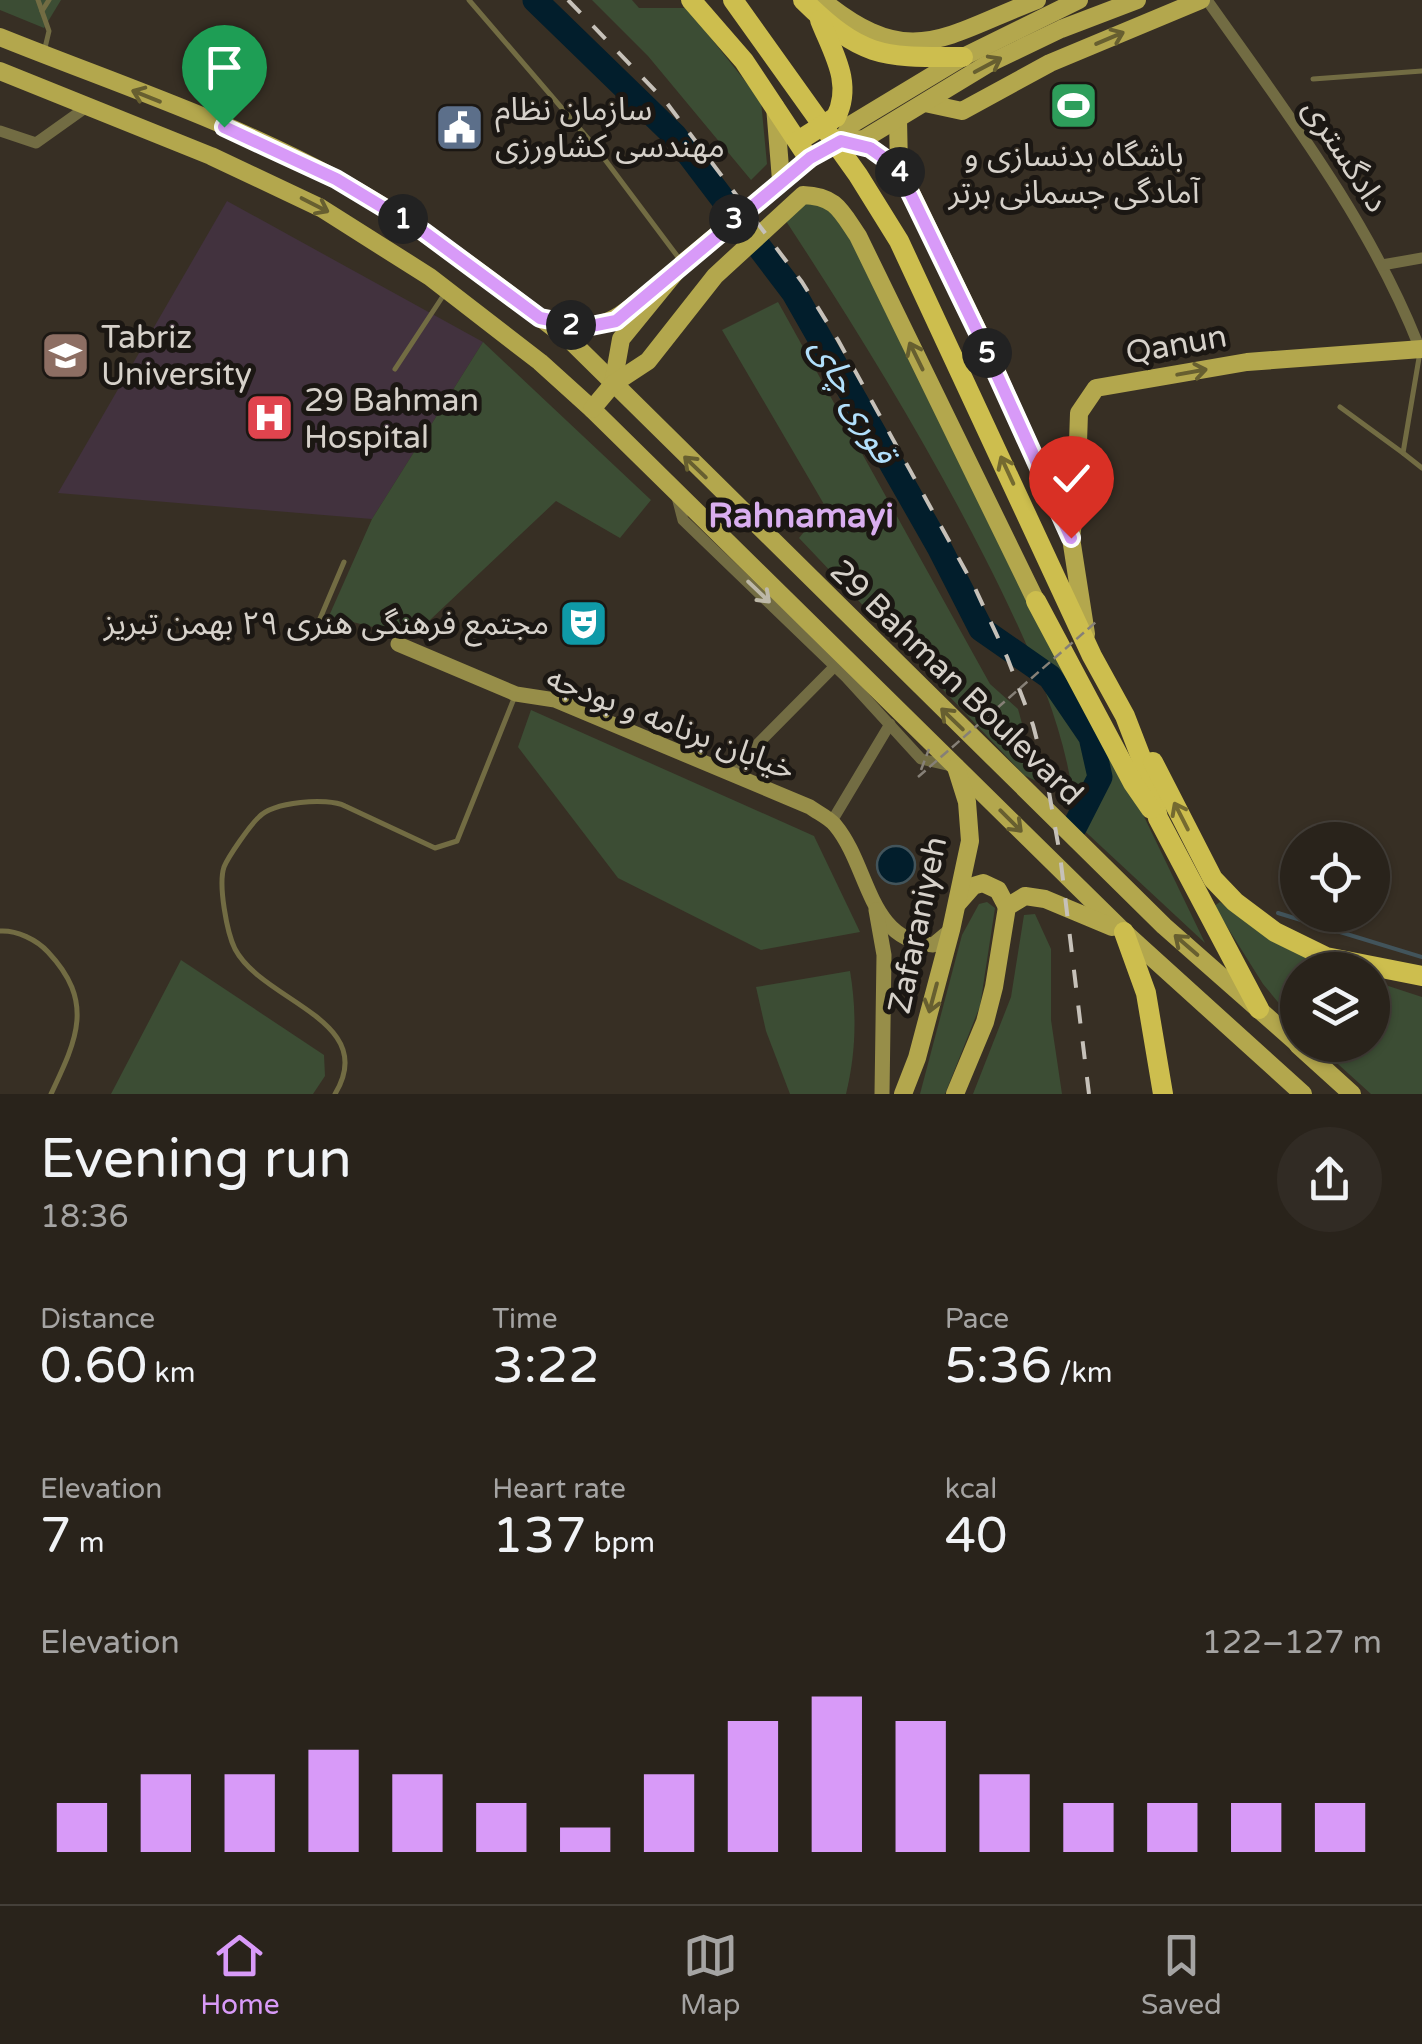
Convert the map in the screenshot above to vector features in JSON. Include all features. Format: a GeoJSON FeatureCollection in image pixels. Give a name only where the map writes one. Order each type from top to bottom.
{"type":"FeatureCollection","features":[{"type":"Feature","properties":{"kind":"highway"},"geometry":{"type":"LineString","coordinates":[[691,0],[744,61],[804,150],[836,117],[843,102],[844,82],[814,5]]}},
{"type":"Feature","properties":{"kind":"highway"},"geometry":{"type":"LineString","coordinates":[[733,0],[858,175],[899,241],[1088,650],[1124,716],[1149,778],[1158,818]]}},
{"type":"Feature","properties":{"kind":"highway"},"geometry":{"type":"LineString","coordinates":[[814,5],[846,39],[879,54],[963,56]]}},
{"type":"Feature","properties":{"kind":"highway"},"geometry":{"type":"LineString","coordinates":[[1036,601],[1259,1009]]}},
{"type":"Feature","properties":{"kind":"highway"},"geometry":{"type":"LineString","coordinates":[[1124,716],[1144,744],[1213,879],[1234,902],[1275,932],[1326,957],[1422,976]]}},
{"type":"Feature","properties":{"kind":"highway"},"geometry":{"type":"LineString","coordinates":[[1124,932],[1146,993],[1163,1094]]}},
{"type":"Feature","properties":{"kind":"main road"},"geometry":{"type":"LineString","coordinates":[[814,5],[871,34],[916,42],[941,40],[1036,0]]}},
{"type":"Feature","properties":{"kind":"main road"},"geometry":{"type":"LineString","coordinates":[[841,141],[852,124],[963,56],[1079,0]]}},
{"type":"Feature","properties":{"kind":"main road"},"geometry":{"type":"LineString","coordinates":[[540,318],[586,327],[616,321],[780,180],[804,150],[864,139],[986,66],[1061,28],[1137,0]]}},
{"type":"Feature","properties":{"kind":"main road"},"geometry":{"type":"LineString","coordinates":[[925,103],[962,111],[1050,63],[1204,0]]}},
{"type":"Feature","properties":{"kind":"main road","name":"29 Bahman Boulevard"},"geometry":{"type":"LineString","coordinates":[[0,37],[224,127],[336,179],[424,232],[540,318],[572,344],[1164,926],[1280,1028]]}},
{"type":"Feature","properties":{"kind":"main road"},"geometry":{"type":"LineString","coordinates":[[0,71],[212,156],[321,208],[447,290],[540,362],[1124,932],[1304,1094]]}},
{"type":"Feature","properties":{"kind":"main road"},"geometry":{"type":"LineString","coordinates":[[776,106],[780,180]]}},
{"type":"Feature","properties":{"kind":"main road"},"geometry":{"type":"LineString","coordinates":[[898,120],[898,168],[1071,538],[1088,650]]}},
{"type":"Feature","properties":{"kind":"main road"},"geometry":{"type":"LineString","coordinates":[[212,156],[224,127]]}},
{"type":"Feature","properties":{"kind":"main road"},"geometry":{"type":"LineString","coordinates":[[841,141],[870,148],[898,168]]}},
{"type":"Feature","properties":{"kind":"main road"},"geometry":{"type":"LineString","coordinates":[[592,410],[613,384],[648,361],[715,276],[803,195],[820,195],[838,206],[858,236],[1036,601]]}},
{"type":"Feature","properties":{"kind":"main road"},"geometry":{"type":"LineString","coordinates":[[613,384],[621,339],[683,263]]}},
{"type":"Feature","properties":{"kind":"main road","name":"Qanun"},"geometry":{"type":"LineString","coordinates":[[1071,538],[1078,412],[1096,388],[1247,362],[1421,349]]}},
{"type":"Feature","properties":{"kind":"main road","name":"Zafaraniyeh"},"geometry":{"type":"LineString","coordinates":[[903,1094],[917,1058],[951,930],[970,841],[966,802],[956,767]]}},
{"type":"Feature","properties":{"kind":"main road"},"geometry":{"type":"LineString","coordinates":[[954,1094],[985,1022],[1007,907],[998,890],[983,883],[973,886],[958,903]]}},
{"type":"Feature","properties":{"kind":"main road"},"geometry":{"type":"LineString","coordinates":[[1007,907],[1025,896],[1045,899],[1124,932]]}},
{"type":"Feature","properties":{"kind":"main road","name":"29 Bahman Boulevard"},"geometry":{"type":"LineString","coordinates":[[1317,1062],[1352,1094]]}},
{"type":"Feature","properties":{"kind":"street","name":"دادگستری"},"geometry":{"type":"LineString","coordinates":[[1204,0],[1324,166],[1382,265],[1421,349]]}},
{"type":"Feature","properties":{"kind":"street"},"geometry":{"type":"LineString","coordinates":[[0,133],[36,143],[88,106]]}},
{"type":"Feature","properties":{"kind":"street"},"geometry":{"type":"LineString","coordinates":[[1382,265],[1422,258]]}},
{"type":"Feature","properties":{"kind":"street"},"geometry":{"type":"LineString","coordinates":[[676,493],[683,520],[834,666],[921,759],[956,767]]}},
{"type":"Feature","properties":{"kind":"street","name":"خیابان برنامه و بودجه"},"geometry":{"type":"LineString","coordinates":[[398,644],[516,694],[555,700],[810,807],[832,821]]}},
{"type":"Feature","properties":{"kind":"street"},"geometry":{"type":"LineString","coordinates":[[729,774],[834,666]]}},
{"type":"Feature","properties":{"kind":"street"},"geometry":{"type":"LineString","coordinates":[[890,724],[832,821],[845,839],[876,906],[897,936],[914,944],[933,945],[951,930]]}},
{"type":"Feature","properties":{"kind":"street"},"geometry":{"type":"LineString","coordinates":[[876,906],[884,955],[882,1094]]}},
{"type":"Feature","properties":{"kind":"lane"},"geometry":{"type":"LineString","coordinates":[[38,0],[49,32],[43,55]]}},
{"type":"Feature","properties":{"kind":"lane"},"geometry":{"type":"LineString","coordinates":[[42,11],[49,0]]}},
{"type":"Feature","properties":{"kind":"lane"},"geometry":{"type":"LineString","coordinates":[[469,0],[597,149],[683,263]]}},
{"type":"Feature","properties":{"kind":"lane"},"geometry":{"type":"LineString","coordinates":[[1314,79],[1422,70]]}},
{"type":"Feature","properties":{"kind":"lane"},"geometry":{"type":"LineString","coordinates":[[395,369],[447,290]]}},
{"type":"Feature","properties":{"kind":"lane"},"geometry":{"type":"LineString","coordinates":[[1404,454],[1421,349]]}},
{"type":"Feature","properties":{"kind":"lane"},"geometry":{"type":"LineString","coordinates":[[1340,407],[1422,468]]}},
{"type":"Feature","properties":{"kind":"lane"},"geometry":{"type":"LineString","coordinates":[[318,621],[344,562]]}},
{"type":"Feature","properties":{"kind":"lane"},"geometry":{"type":"LineString","coordinates":[[336,1094],[344,1079],[347,1056],[337,1034],[266,982],[236,952],[225,918],[224,868],[260,814],[304,801],[337,802],[435,848],[457,840],[516,694]]}},
{"type":"Feature","properties":{"kind":"lane"},"geometry":{"type":"LineString","coordinates":[[0,931],[39,942],[66,972],[80,1009],[75,1043],[52,1094]]}},
{"type":"Feature","properties":{"kind":"path"},"geometry":{"type":"LineString","coordinates":[[918,777],[1096,622]]}},
{"type":"Feature","properties":{"kind":"path"},"geometry":{"type":"LineString","coordinates":[[921,770],[929,749]]}},
{"type":"Feature","properties":{"kind":"shaded area","name":"29 Bahman Hospital"},"geometry":{"type":"Polygon","coordinates":[[[227,201],[483,342],[372,519],[58,493],[227,201]]]}},
{"type":"Feature","properties":{"kind":"green space"},"geometry":{"type":"Polygon","coordinates":[[[0,0],[61,0],[44,28],[0,10],[0,0]]]}},
{"type":"Feature","properties":{"kind":"green space"},"geometry":{"type":"Polygon","coordinates":[[[592,0],[632,0],[639,8],[687,8],[761,101],[767,164],[751,180],[648,56],[592,0]]]}},
{"type":"Feature","properties":{"kind":"green space"},"geometry":{"type":"Polygon","coordinates":[[[802,202],[831,209],[845,229],[1123,773],[1205,943],[1075,822],[1065,755],[1029,651],[937,469],[782,215],[802,202]]]}},
{"type":"Feature","properties":{"kind":"green space"},"geometry":{"type":"Polygon","coordinates":[[[778,302],[990,684],[1018,709],[1038,782],[1024,775],[799,538],[825,506],[722,330],[778,302]]]}},
{"type":"Feature","properties":{"kind":"green space"},"geometry":{"type":"Polygon","coordinates":[[[483,342],[651,500],[620,538],[556,501],[412,637],[329,616],[372,519],[483,342]]]}},
{"type":"Feature","properties":{"kind":"green space"},"geometry":{"type":"Polygon","coordinates":[[[531,710],[814,836],[860,932],[761,950],[618,878],[518,747],[531,710]]]}},
{"type":"Feature","properties":{"kind":"green space"},"geometry":{"type":"Polygon","coordinates":[[[987,902],[995,908],[980,1006],[945,1094],[920,1094],[962,935],[979,904],[987,902]]]}},
{"type":"Feature","properties":{"kind":"green space"},"geometry":{"type":"Polygon","coordinates":[[[1220,902],[1268,938],[1300,952],[1280,952],[1280,1004],[1263,984],[1214,906],[1220,902]]]}},
{"type":"Feature","properties":{"kind":"green space"},"geometry":{"type":"Polygon","coordinates":[[[1035,914],[1051,949],[1051,1020],[1062,1094],[973,1094],[1011,997],[1024,915],[1035,914]]]}},
{"type":"Feature","properties":{"kind":"green space"},"geometry":{"type":"Polygon","coordinates":[[[181,960],[324,1055],[325,1076],[313,1094],[111,1094],[181,960]]]}},
{"type":"Feature","properties":{"kind":"green space"},"geometry":{"type":"Polygon","coordinates":[[[850,971],[854,1033],[846,1094],[790,1094],[766,1031],[756,987],[850,971]]]}},
{"type":"Feature","properties":{"kind":"green space"},"geometry":{"type":"Polygon","coordinates":[[[1390,987],[1422,997],[1422,1094],[1371,1094],[1336,1062],[1390,1062],[1390,987]]]}},
{"type":"Feature","properties":{"kind":"water"},"geometry":{"type":"Polygon","coordinates":[[[896,846],[909,852],[915,865],[909,878],[896,884],[883,878],[877,865],[883,852],[896,846]]]}},
{"type":"Feature","properties":{"kind":"waterway","name":"قوری چای"},"geometry":{"type":"LineString","coordinates":[[535,0],[675,136],[794,293],[939,547],[981,629],[1050,677],[1091,737],[1100,777],[1075,826]]}},
{"type":"Feature","properties":{"kind":"waterway"},"geometry":{"type":"LineString","coordinates":[[1278,913],[1422,957]]}},
{"type":"Feature","properties":{"kind":"railway"},"geometry":{"type":"LineString","coordinates":[[568,0],[666,102],[802,282],[974,586],[1033,725],[1046,775],[1060,855],[1089,1094]]}},
{"type":"Feature","properties":{"kind":"place","name":"باشگاه بدنسازی و آمادگی جسمانی برتر"},"geometry":{"type":"Point","coordinates":[1074,105]}},
{"type":"Feature","properties":{"kind":"place","name":"سازمان نظام مهندسی کشاورزی"},"geometry":{"type":"Point","coordinates":[460,127]}},
{"type":"Feature","properties":{"kind":"place","name":"Tabriz University"},"geometry":{"type":"Point","coordinates":[66,355]}},
{"type":"Feature","properties":{"kind":"place","name":"29 Bahman Hospital"},"geometry":{"type":"Point","coordinates":[269,418]}},
{"type":"Feature","properties":{"kind":"place","name":"مجتمع فرهنگی هنری ۲۹ بهمن تبریز"},"geometry":{"type":"Point","coordinates":[584,623]}},
{"type":"Feature","properties":{"kind":"district","name":"Rahnamayi"},"geometry":{"type":"Point","coordinates":[801,515]}},
{"type":"Feature","properties":{"kind":"route"},"geometry":{"type":"LineString","coordinates":[[224,127],[336,179],[424,232],[540,318],[586,327],[616,321],[810,158],[841,141],[870,148],[898,168],[1071,538]]}}]}
